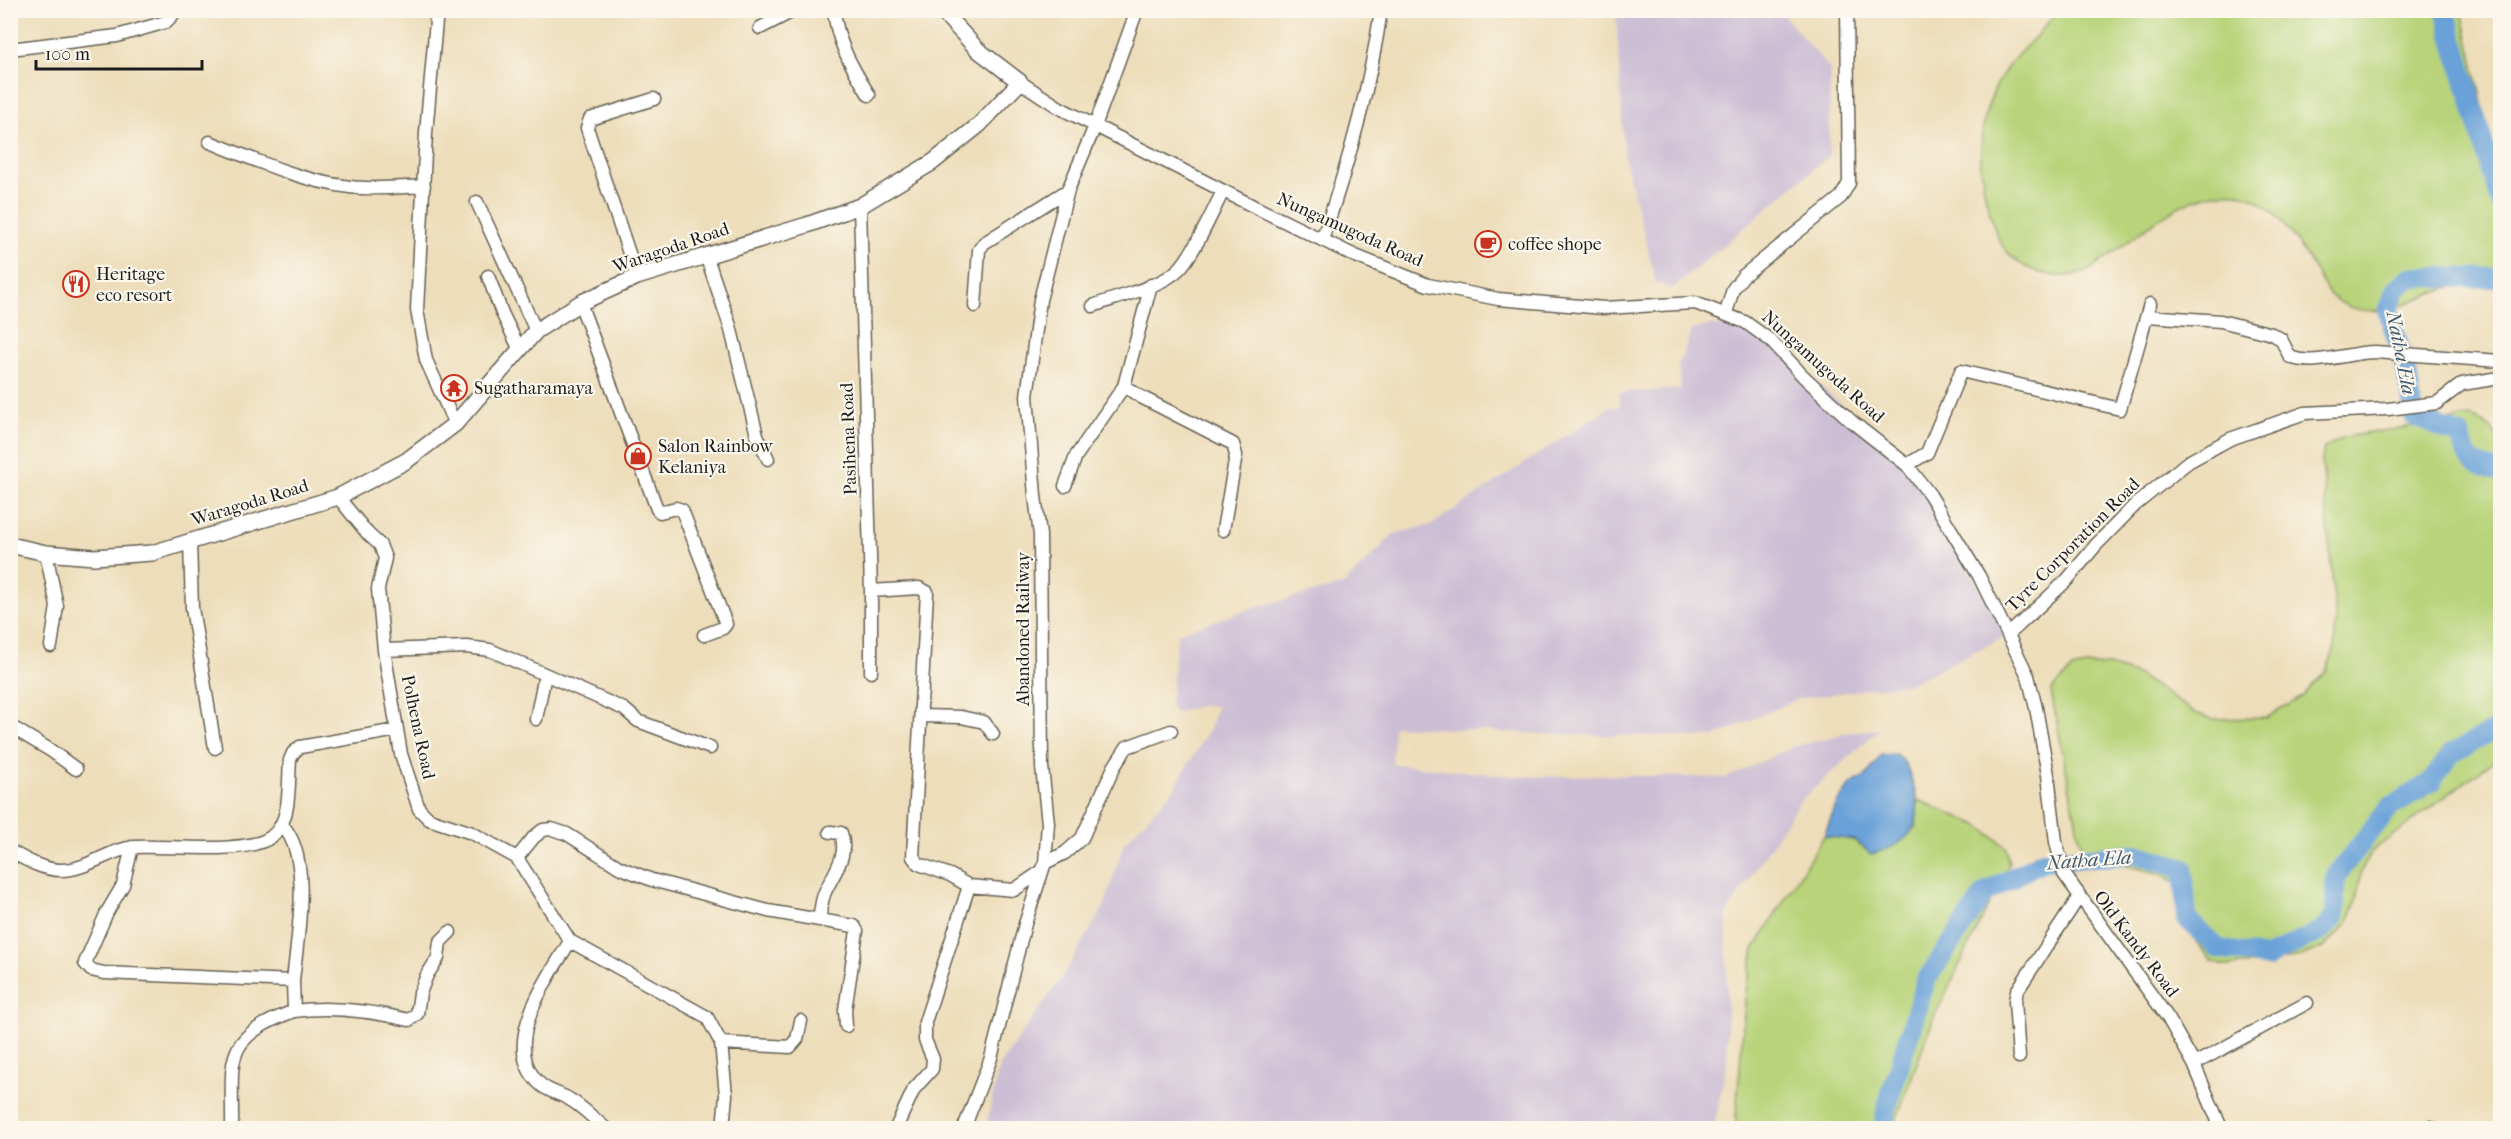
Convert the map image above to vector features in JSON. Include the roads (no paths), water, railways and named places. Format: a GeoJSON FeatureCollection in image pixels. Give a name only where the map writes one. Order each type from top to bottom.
{"type":"FeatureCollection","features":[{"type":"Feature","properties":{"kind":"main road"},"geometry":{"type":"LineString","coordinates":[[941,10],[978,50],[1020,82]]}},
{"type":"Feature","properties":{"kind":"main road","name":"Waragoda Road"},"geometry":{"type":"LineString","coordinates":[[10,545],[46,553],[94,557],[152,553],[338,497],[406,461],[455,424],[488,383],[536,331],[580,303],[637,277],[807,225],[860,206],[933,162],[979,126],[1020,82]]}},
{"type":"Feature","properties":{"kind":"street"},"geometry":{"type":"LineString","coordinates":[[10,49],[117,36],[166,22],[177,10]]}},
{"type":"Feature","properties":{"kind":"street"},"geometry":{"type":"LineString","coordinates":[[437,10],[426,133],[417,310],[426,360],[455,424]]}},
{"type":"Feature","properties":{"kind":"street"},"geometry":{"type":"LineString","coordinates":[[760,28],[795,10]]}},
{"type":"Feature","properties":{"kind":"street"},"geometry":{"type":"LineString","coordinates":[[834,10],[836,32],[848,60],[869,94]]}},
{"type":"Feature","properties":{"kind":"street","name":"Abandoned Railway"},"geometry":{"type":"LineString","coordinates":[[964,1128],[991,1058],[1005,1009],[1024,924],[1043,867],[1048,823],[1042,767],[1041,535],[1035,496],[1027,396],[1040,300],[1068,190],[1095,126],[1137,10]]}},
{"type":"Feature","properties":{"kind":"street"},"geometry":{"type":"LineString","coordinates":[[1322,240],[1349,162],[1375,54],[1381,10]]}},
{"type":"Feature","properties":{"kind":"street"},"geometry":{"type":"LineString","coordinates":[[1726,313],[1733,289],[1743,276],[1841,197],[1849,183],[1845,12]]}},
{"type":"Feature","properties":{"kind":"street","name":"Nungamugoda Road"},"geometry":{"type":"LineString","coordinates":[[1020,82],[1060,108],[1223,191],[1353,255],[1428,285],[1498,298],[1604,308],[1695,303],[1745,322],[1770,340],[1803,376],[1851,421],[1907,465],[1930,495],[1979,576],[2008,635]]}},
{"type":"Feature","properties":{"kind":"street"},"geometry":{"type":"LineString","coordinates":[[637,277],[587,128],[587,122],[590,119],[654,99]]}},
{"type":"Feature","properties":{"kind":"street"},"geometry":{"type":"LineString","coordinates":[[210,142],[277,168],[352,188],[424,186]]}},
{"type":"Feature","properties":{"kind":"street"},"geometry":{"type":"LineString","coordinates":[[975,306],[979,250],[984,243],[1068,190]]}},
{"type":"Feature","properties":{"kind":"street"},"geometry":{"type":"LineString","coordinates":[[1093,306],[1160,282],[1180,268],[1204,229],[1223,191]]}},
{"type":"Feature","properties":{"kind":"street"},"geometry":{"type":"LineString","coordinates":[[477,202],[536,331]]}},
{"type":"Feature","properties":{"kind":"street","name":"Pasihena Road"},"geometry":{"type":"LineString","coordinates":[[860,206],[871,591],[871,672]]}},
{"type":"Feature","properties":{"kind":"street"},"geometry":{"type":"LineString","coordinates":[[706,255],[730,326],[757,435],[768,459]]}},
{"type":"Feature","properties":{"kind":"street"},"geometry":{"type":"LineString","coordinates":[[488,276],[520,350]]}},
{"type":"Feature","properties":{"kind":"street"},"geometry":{"type":"LineString","coordinates":[[1065,486],[1076,456],[1124,386],[1151,285]]}},
{"type":"Feature","properties":{"kind":"street"},"geometry":{"type":"LineString","coordinates":[[580,303],[657,508],[660,512],[676,508],[682,510],[726,624],[723,628],[704,635]]}},
{"type":"Feature","properties":{"kind":"street"},"geometry":{"type":"LineString","coordinates":[[1907,465],[1927,453],[1961,371],[2120,409],[2149,310],[2222,321],[2272,333],[2281,339],[2290,357],[2298,360],[2319,360],[2357,352],[2424,354],[2500,361]]}},
{"type":"Feature","properties":{"kind":"street","name":"Tyre Corporation Road"},"geometry":{"type":"LineString","coordinates":[[2008,635],[2067,580],[2096,545],[2135,505],[2188,462],[2230,439],[2305,413],[2388,409],[2437,403],[2462,384],[2500,378]]}},
{"type":"Feature","properties":{"kind":"street"},"geometry":{"type":"LineString","coordinates":[[1124,386],[1233,444],[1236,455],[1223,530]]}},
{"type":"Feature","properties":{"kind":"street","name":"Polhena Road"},"geometry":{"type":"LineString","coordinates":[[338,497],[380,545],[385,558],[378,588],[384,651],[401,754],[419,809],[429,819],[471,833],[517,858],[570,941],[707,1017],[721,1043],[726,1095],[723,1128]]}},
{"type":"Feature","properties":{"kind":"street"},"geometry":{"type":"LineString","coordinates":[[190,541],[192,608],[215,748]]}},
{"type":"Feature","properties":{"kind":"street"},"geometry":{"type":"LineString","coordinates":[[46,553],[57,606],[51,646]]}},
{"type":"Feature","properties":{"kind":"street"},"geometry":{"type":"LineString","coordinates":[[871,591],[919,588],[927,592],[913,857],[920,864],[969,886],[1014,890],[1082,838],[1114,767],[1127,747],[1171,731]]}},
{"type":"Feature","properties":{"kind":"street","name":"Old Kandy Road"},"geometry":{"type":"LineString","coordinates":[[2008,635],[2028,676],[2036,708],[2056,842],[2064,874],[2168,1018],[2194,1064],[2221,1128]]}},
{"type":"Feature","properties":{"kind":"street"},"geometry":{"type":"LineString","coordinates":[[384,651],[467,646],[490,650],[624,709],[638,721],[710,748]]}},
{"type":"Feature","properties":{"kind":"street"},"geometry":{"type":"LineString","coordinates":[[536,719],[545,675]]}},
{"type":"Feature","properties":{"kind":"street"},"geometry":{"type":"LineString","coordinates":[[922,716],[961,717],[984,722],[993,734]]}},
{"type":"Feature","properties":{"kind":"street"},"geometry":{"type":"LineString","coordinates":[[10,726],[76,769]]}},
{"type":"Feature","properties":{"kind":"street"},"geometry":{"type":"LineString","coordinates":[[10,851],[47,868],[62,870],[82,868],[132,847],[230,847],[255,843],[270,838],[282,825],[290,760],[293,753],[300,747],[396,730]]}},
{"type":"Feature","properties":{"kind":"street"},"geometry":{"type":"LineString","coordinates":[[282,825],[291,834],[297,851],[300,882],[294,1011]]}},
{"type":"Feature","properties":{"kind":"street"},"geometry":{"type":"LineString","coordinates":[[517,858],[534,837],[543,830],[552,829],[567,834],[619,867],[652,880],[768,911],[856,928],[845,1010],[846,1026]]}},
{"type":"Feature","properties":{"kind":"street"},"geometry":{"type":"LineString","coordinates":[[819,920],[824,893],[840,869],[844,845],[841,834],[830,832]]}},
{"type":"Feature","properties":{"kind":"street"},"geometry":{"type":"LineString","coordinates":[[132,847],[123,885],[107,912],[85,963],[91,970],[104,973],[176,977],[294,981]]}},
{"type":"Feature","properties":{"kind":"street"},"geometry":{"type":"LineString","coordinates":[[896,1128],[914,1089],[932,1069],[933,1059],[925,1040],[925,1022],[969,886]]}},
{"type":"Feature","properties":{"kind":"street"},"geometry":{"type":"LineString","coordinates":[[2019,1057],[2015,1001],[2017,991],[2079,897]]}},
{"type":"Feature","properties":{"kind":"street"},"geometry":{"type":"LineString","coordinates":[[232,1128],[233,1056],[245,1035],[268,1020],[294,1011],[320,1009],[364,1011],[409,1020],[417,1014],[420,993],[427,975],[438,958],[440,942],[450,932]]}},
{"type":"Feature","properties":{"kind":"street"},"geometry":{"type":"LineString","coordinates":[[570,941],[536,1001],[523,1037],[526,1061],[540,1085],[572,1100],[605,1128]]}},
{"type":"Feature","properties":{"kind":"street"},"geometry":{"type":"LineString","coordinates":[[2194,1064],[2307,1003]]}},
{"type":"Feature","properties":{"kind":"street"},"geometry":{"type":"LineString","coordinates":[[721,1043],[790,1047],[797,1039],[801,1020]]}},
{"type":"Feature","properties":{"kind":"water"},"geometry":{"type":"Polygon","coordinates":[[[1896,754],[1906,766],[1916,796],[1916,820],[1913,830],[1906,838],[1885,850],[1871,854],[1854,840],[1824,836],[1837,803],[1850,785],[1868,774],[1881,755],[1896,754]]]}},
{"type":"Feature","properties":{"kind":"waterway","name":"Natha Ela"},"geometry":{"type":"LineString","coordinates":[[2445,10],[2500,202]]}},
{"type":"Feature","properties":{"kind":"waterway","name":"Natha Ela"},"geometry":{"type":"LineString","coordinates":[[2500,278],[2410,277],[2396,289],[2388,310],[2407,373],[2414,416],[2461,436],[2466,453],[2473,462],[2500,472]]}},
{"type":"Feature","properties":{"kind":"waterway","name":"Natha Ela"},"geometry":{"type":"LineString","coordinates":[[1883,1128],[1887,1106],[1926,980],[1985,893],[2043,861],[2137,854],[2183,868],[2187,919],[2219,949],[2267,957],[2321,931],[2335,917],[2335,877],[2390,807],[2431,782],[2452,753],[2499,728],[2500,725]]}},
{"type":"Feature","properties":{"kind":"place","name":"coffee shope"},"geometry":{"type":"Point","coordinates":[1488,244]}},
{"type":"Feature","properties":{"kind":"place","name":"Heritage eco resort"},"geometry":{"type":"Point","coordinates":[76,284]}},
{"type":"Feature","properties":{"kind":"place","name":"Sugatharamaya"},"geometry":{"type":"Point","coordinates":[454,388]}},
{"type":"Feature","properties":{"kind":"place","name":"Salon Rainbow Kelaniya"},"geometry":{"type":"Point","coordinates":[638,456]}}]}
